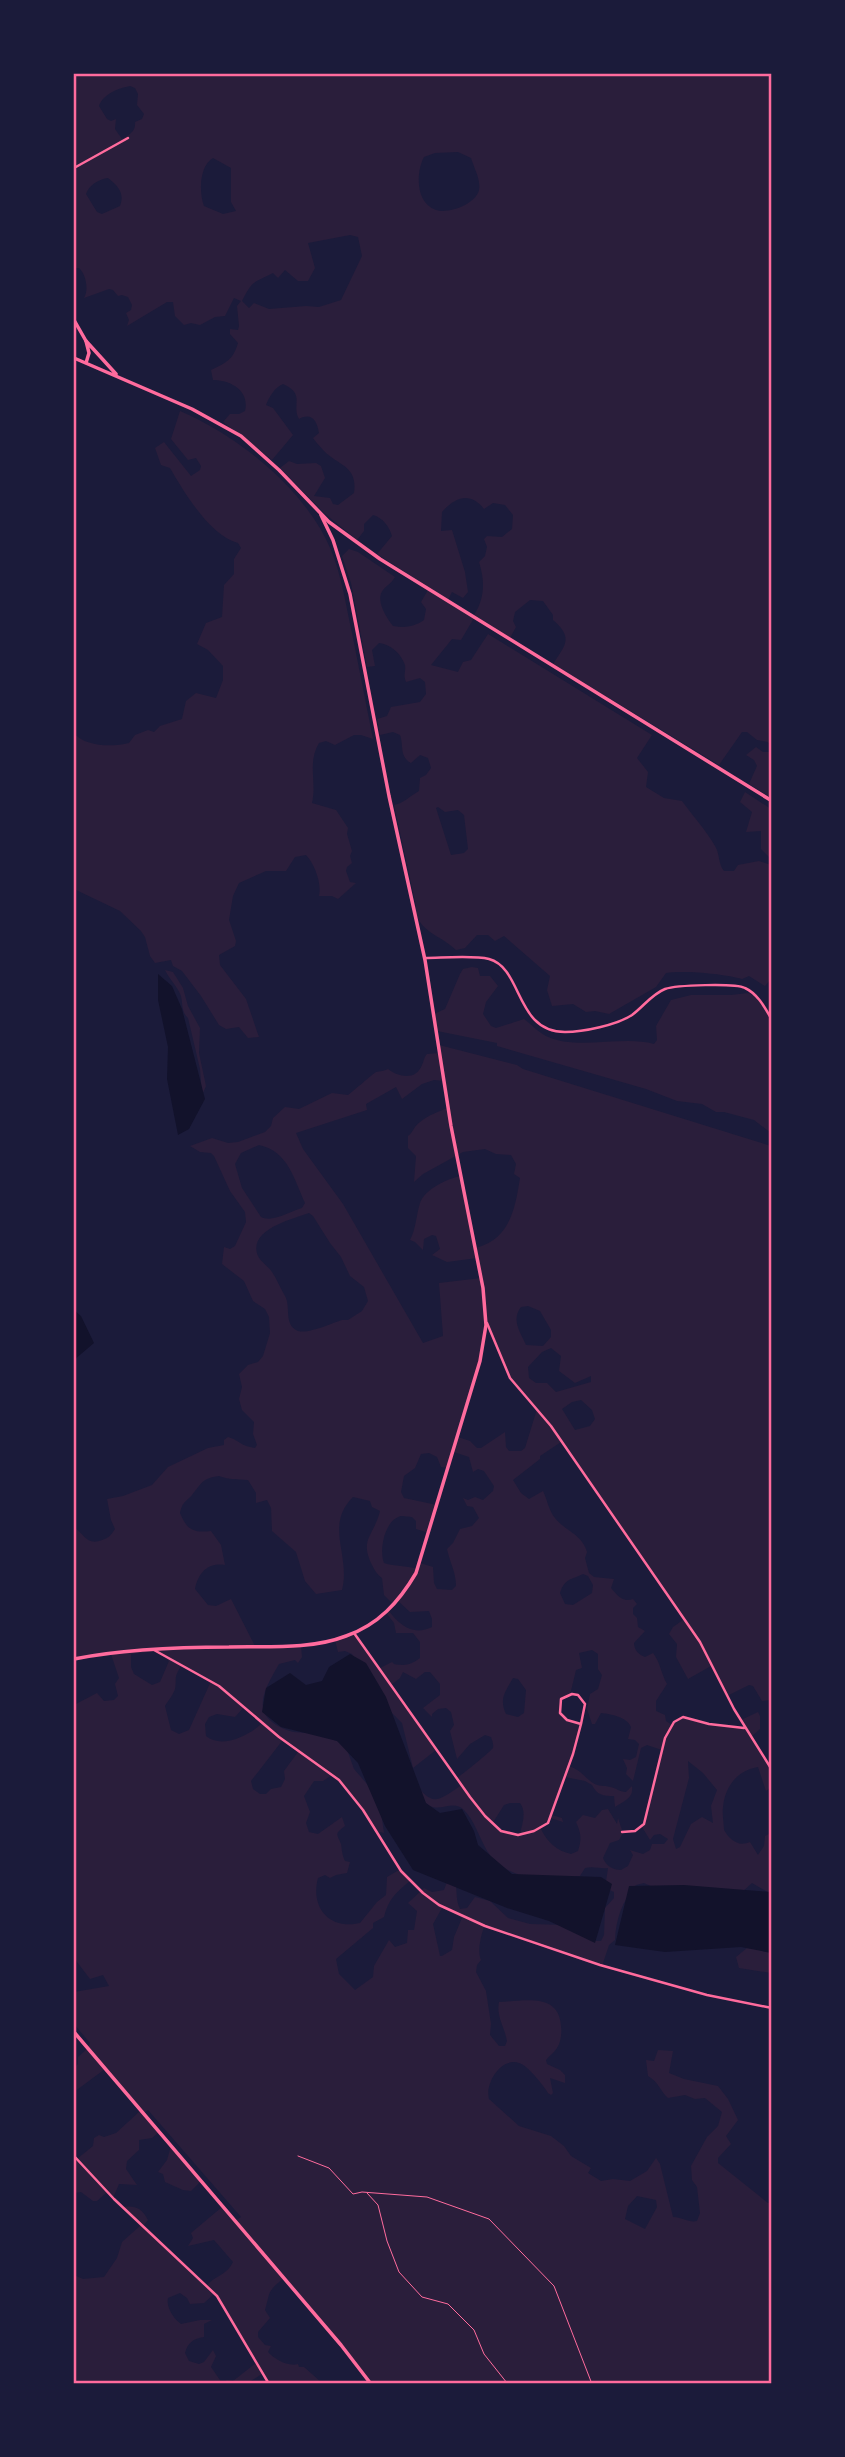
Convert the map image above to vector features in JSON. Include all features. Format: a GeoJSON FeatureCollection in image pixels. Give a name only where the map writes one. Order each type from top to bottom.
{"type":"FeatureCollection","features":[{"type":"Feature","properties":{"kind":"main road"},"geometry":{"type":"LineString","coordinates":[[74,320],[86,341],[118,376]]}},
{"type":"Feature","properties":{"kind":"main road"},"geometry":{"type":"LineString","coordinates":[[86,341],[89,353],[86,363]]}},
{"type":"Feature","properties":{"kind":"main road"},"geometry":{"type":"LineString","coordinates":[[95,367],[99,355]]}},
{"type":"Feature","properties":{"kind":"main road"},"geometry":{"type":"LineString","coordinates":[[74,358],[192,409],[241,436],[279,470],[320,514],[409,578],[772,801]]}},
{"type":"Feature","properties":{"kind":"main road"},"geometry":{"type":"LineString","coordinates":[[74,1659],[154,1650],[310,1644],[354,1633],[371,1625],[387,1612],[416,1573],[480,1361],[486,1322],[483,1287],[451,1126],[425,958],[389,797],[350,594],[333,540],[320,514]]}},
{"type":"Feature","properties":{"kind":"main road"},"geometry":{"type":"LineString","coordinates":[[74,2032],[341,2345],[371,2384]]}},
{"type":"Feature","properties":{"kind":"street"},"geometry":{"type":"LineString","coordinates":[[74,168],[128,138]]}},
{"type":"Feature","properties":{"kind":"street"},"geometry":{"type":"LineString","coordinates":[[425,958],[490,959],[506,973],[531,1018],[550,1030],[566,1032],[615,1023],[632,1015],[664,989],[686,985],[744,987],[761,1002],[772,1020]]}},
{"type":"Feature","properties":{"kind":"street"},"geometry":{"type":"LineString","coordinates":[[772,1087],[772,1098]]}},
{"type":"Feature","properties":{"kind":"street"},"geometry":{"type":"LineString","coordinates":[[486,1322],[510,1378],[551,1426],[700,1642],[744,1728],[772,1770]]}},
{"type":"Feature","properties":{"kind":"street"},"geometry":{"type":"LineString","coordinates":[[354,1633],[470,1797],[501,1831],[518,1835],[534,1831],[548,1823],[573,1754],[585,1704],[578,1695],[566,1695],[559,1702],[561,1715],[580,1724]]}},
{"type":"Feature","properties":{"kind":"street"},"geometry":{"type":"LineString","coordinates":[[154,1650],[219,1686],[279,1737],[339,1780],[363,1810],[401,1871],[423,1894],[439,1905],[485,1926],[600,1965],[693,1991],[772,2008]]}},
{"type":"Feature","properties":{"kind":"street"},"geometry":{"type":"LineString","coordinates":[[622,1832],[635,1831],[644,1824],[665,1738],[674,1723],[683,1717],[709,1724],[744,1728]]}},
{"type":"Feature","properties":{"kind":"street"},"geometry":{"type":"LineString","coordinates":[[74,2156],[114,2199],[217,2296],[269,2384]]}},
{"type":"Feature","properties":{"kind":"path"},"geometry":{"type":"LineString","coordinates":[[298,2156],[329,2168],[353,2194],[427,2197],[489,2219],[554,2286],[592,2384]]}},
{"type":"Feature","properties":{"kind":"path"},"geometry":{"type":"LineString","coordinates":[[367,2193],[379,2206],[387,2241],[399,2272],[422,2297],[448,2304],[474,2330],[484,2354],[507,2383],[513,2384]]}},
{"type":"Feature","properties":{"kind":"shaded area"},"geometry":{"type":"Polygon","coordinates":[[[74,74],[771,74],[771,747],[768,742],[742,732],[719,765],[553,664],[564,646],[565,637],[543,601],[530,600],[515,612],[513,621],[516,627],[510,638],[474,615],[483,589],[479,562],[485,556],[487,547],[484,539],[487,536],[502,537],[512,529],[513,515],[505,505],[493,503],[484,509],[474,500],[463,498],[453,502],[442,512],[441,531],[452,530],[468,592],[463,598],[452,592],[448,600],[377,554],[392,536],[380,518],[373,515],[364,524],[364,531],[357,540],[324,513],[280,468],[289,461],[297,464],[316,463],[321,466],[325,478],[314,496],[330,498],[333,504],[338,505],[354,493],[353,477],[313,438],[319,433],[313,419],[299,419],[296,396],[290,388],[280,385],[266,405],[273,408],[293,435],[272,460],[223,422],[230,414],[245,411],[242,392],[226,382],[213,380],[211,370],[228,360],[236,349],[238,343],[230,334],[230,329],[238,330],[237,306],[241,301],[234,298],[225,316],[215,317],[200,325],[184,325],[175,316],[173,302],[167,302],[127,326],[129,320],[126,313],[131,310],[132,305],[128,297],[118,296],[109,289],[84,298],[85,278],[79,268],[74,268],[74,74]],[[130,86],[116,90],[99,106],[107,119],[116,119],[115,129],[122,139],[131,133],[135,122],[142,119],[144,114],[137,105],[138,94],[135,88],[130,86]],[[458,152],[435,153],[424,157],[421,163],[419,186],[424,201],[441,211],[468,204],[479,190],[471,158],[458,152]],[[213,158],[208,162],[201,180],[204,206],[223,214],[236,211],[231,202],[231,168],[213,158]],[[108,178],[92,185],[86,194],[97,212],[102,214],[120,206],[122,197],[112,181],[108,178]],[[350,235],[308,243],[315,268],[308,281],[298,281],[285,270],[278,278],[273,273],[255,282],[242,301],[249,308],[254,303],[269,309],[319,307],[341,300],[362,256],[358,237],[350,235]]]}},
{"type":"Feature","properties":{"kind":"shaded area"},"geometry":{"type":"Polygon","coordinates":[[[180,411],[225,435],[268,467],[288,486],[320,528],[335,560],[341,581],[373,739],[354,735],[335,745],[326,741],[319,743],[313,765],[312,803],[336,810],[348,828],[352,863],[346,871],[350,882],[356,883],[338,899],[319,896],[317,874],[306,855],[295,857],[286,871],[266,871],[239,883],[233,896],[229,920],[236,941],[235,946],[219,955],[220,965],[246,999],[259,1037],[248,1038],[239,1027],[226,1029],[219,1025],[201,996],[182,971],[173,966],[171,960],[155,963],[141,931],[120,911],[74,889],[74,733],[92,743],[129,743],[135,735],[148,730],[154,732],[160,726],[182,719],[186,701],[196,693],[216,698],[223,680],[223,666],[208,650],[197,644],[206,623],[222,617],[224,585],[234,574],[234,559],[241,548],[238,543],[228,539],[208,523],[170,468],[161,465],[155,448],[164,442],[191,476],[200,470],[201,466],[196,458],[188,460],[171,439],[180,411]]]}},
{"type":"Feature","properties":{"kind":"shaded area"},"geometry":{"type":"Polygon","coordinates":[[[349,549],[358,552],[395,577],[383,590],[380,599],[393,626],[409,626],[424,620],[426,609],[421,602],[428,590],[474,618],[461,640],[452,639],[431,665],[458,672],[463,662],[471,660],[488,634],[652,735],[637,758],[648,772],[646,787],[664,798],[682,801],[715,846],[724,871],[734,871],[738,865],[759,861],[771,865],[771,859],[761,849],[761,831],[746,832],[752,812],[740,802],[745,792],[771,809],[772,978],[765,986],[749,976],[742,979],[704,973],[666,973],[656,987],[609,1014],[586,1012],[573,1004],[552,1006],[547,990],[550,976],[504,936],[495,941],[488,935],[477,935],[465,948],[456,950],[425,928],[414,906],[394,805],[419,791],[420,778],[431,768],[428,758],[420,755],[411,763],[407,760],[403,754],[400,735],[393,732],[380,735],[377,719],[387,716],[391,707],[420,702],[426,694],[425,682],[420,678],[406,682],[405,665],[401,657],[387,645],[379,643],[372,650],[375,666],[367,667],[351,583],[342,556],[349,549]],[[436,808],[451,855],[464,853],[468,849],[464,815],[458,810],[445,812],[436,808]]]}},
{"type":"Feature","properties":{"kind":"shaded area"},"geometry":{"type":"Polygon","coordinates":[[[756,747],[763,752],[769,752],[771,748],[771,798],[749,784],[757,766],[754,760],[746,755],[756,747]]]}},
{"type":"Feature","properties":{"kind":"shaded area"},"geometry":{"type":"Polygon","coordinates":[[[478,968],[480,976],[490,976],[498,986],[486,1002],[483,1014],[491,1026],[496,1028],[524,1019],[546,1036],[571,1042],[628,1041],[654,1044],[657,1040],[656,1026],[671,1000],[691,995],[755,995],[771,1014],[771,1133],[754,1120],[716,1112],[702,1104],[677,1101],[646,1089],[497,1046],[497,1043],[437,1031],[434,1014],[445,1009],[463,969],[478,968]]]}},
{"type":"Feature","properties":{"kind":"shaded area"},"geometry":{"type":"Polygon","coordinates":[[[165,970],[173,972],[183,988],[188,1006],[200,1028],[199,1053],[206,1086],[202,1095],[200,1069],[188,1018],[183,1010],[180,993],[165,970]]]}},
{"type":"Feature","properties":{"kind":"shaded area"},"geometry":{"type":"Polygon","coordinates":[[[158,974],[172,986],[182,1009],[205,1099],[189,1129],[178,1135],[167,1079],[168,1047],[158,1000],[158,974]]]}},
{"type":"Feature","properties":{"kind":"shaded area"},"geometry":{"type":"Polygon","coordinates":[[[439,1045],[517,1065],[771,1146],[771,1700],[762,1701],[753,1686],[749,1685],[727,1696],[711,1666],[688,1679],[676,1657],[677,1644],[669,1634],[673,1627],[683,1620],[561,1442],[513,1480],[521,1493],[529,1499],[543,1491],[555,1518],[585,1546],[589,1573],[594,1577],[614,1579],[611,1588],[623,1599],[633,1599],[637,1604],[633,1608],[633,1614],[637,1618],[638,1627],[645,1631],[634,1646],[637,1652],[645,1657],[653,1653],[659,1664],[667,1684],[656,1701],[656,1711],[665,1715],[666,1721],[672,1725],[683,1718],[709,1725],[744,1728],[741,1720],[758,1712],[760,1729],[751,1737],[771,1770],[771,1787],[766,1791],[758,1767],[739,1775],[724,1799],[724,1830],[735,1842],[750,1842],[758,1855],[764,1846],[765,1836],[771,1833],[771,1894],[752,1883],[740,1894],[679,1899],[644,1883],[636,1885],[621,1911],[615,1940],[609,1945],[602,1966],[484,1927],[479,1948],[481,1960],[476,1972],[486,1991],[490,2035],[499,2046],[505,2046],[507,2041],[500,2018],[499,2002],[529,2000],[547,2003],[559,2015],[561,2029],[558,2046],[546,2060],[547,2064],[565,2075],[565,2083],[550,2078],[553,2093],[551,2095],[526,2067],[511,2062],[493,2076],[488,2092],[489,2099],[519,2126],[551,2136],[564,2146],[571,2156],[591,2168],[588,2173],[601,2181],[630,2181],[647,2171],[656,2158],[660,2164],[673,2217],[697,2221],[700,2213],[691,2166],[707,2137],[718,2126],[722,2112],[705,2098],[695,2099],[685,2095],[668,2098],[648,2076],[646,2060],[654,2061],[658,2050],[673,2051],[669,2073],[718,2086],[728,2099],[738,2120],[726,2136],[731,2144],[718,2158],[718,2163],[771,2203],[771,2383],[371,2383],[283,2279],[270,2293],[265,2310],[270,2318],[258,2332],[258,2337],[265,2345],[271,2346],[268,2352],[274,2357],[304,2367],[320,2383],[268,2383],[262,2374],[246,2384],[74,2383],[74,2275],[83,2279],[104,2277],[117,2258],[122,2242],[141,2225],[122,2207],[131,2206],[141,2210],[148,2220],[143,2226],[207,2285],[233,2262],[214,2240],[188,2246],[193,2238],[191,2233],[222,2207],[235,2221],[241,2217],[148,2110],[144,2113],[159,2132],[152,2138],[139,2140],[139,2150],[127,2161],[126,2169],[137,2185],[119,2184],[113,2198],[106,2193],[97,2201],[81,2192],[74,2193],[74,2156],[77,2159],[93,2146],[94,2138],[99,2135],[104,2137],[116,2133],[140,2111],[105,2069],[74,2092],[74,2068],[78,2064],[78,2057],[90,2043],[74,2024],[74,1992],[109,1986],[103,1975],[90,1979],[74,1958],[74,1705],[97,1693],[104,1701],[114,1700],[118,1696],[115,1684],[119,1678],[111,1654],[75,1658],[74,1527],[89,1540],[104,1539],[115,1529],[107,1499],[152,1485],[168,1467],[208,1448],[224,1445],[224,1440],[228,1437],[250,1447],[255,1448],[257,1445],[253,1434],[254,1422],[242,1410],[239,1399],[242,1387],[239,1374],[263,1356],[270,1333],[269,1317],[265,1309],[253,1301],[244,1281],[222,1264],[224,1247],[230,1249],[235,1246],[246,1222],[245,1212],[230,1191],[214,1156],[190,1146],[212,1138],[228,1143],[238,1142],[265,1132],[271,1126],[273,1118],[285,1107],[299,1109],[332,1093],[348,1095],[376,1072],[388,1069],[406,1076],[416,1074],[427,1054],[439,1053],[439,1045]],[[434,1080],[422,1084],[402,1099],[396,1087],[366,1104],[367,1110],[296,1133],[303,1149],[343,1204],[423,1343],[443,1336],[439,1283],[481,1278],[477,1258],[447,1262],[432,1255],[440,1249],[436,1236],[424,1239],[423,1250],[410,1240],[420,1203],[437,1185],[460,1176],[476,1248],[497,1238],[504,1230],[513,1211],[520,1178],[514,1174],[516,1164],[511,1155],[496,1154],[485,1149],[463,1152],[423,1174],[414,1182],[416,1156],[408,1148],[408,1136],[422,1120],[448,1108],[444,1081],[434,1080]],[[259,1145],[241,1153],[235,1164],[242,1188],[261,1217],[276,1218],[302,1208],[305,1203],[289,1167],[277,1153],[259,1145]],[[309,1213],[282,1222],[265,1233],[256,1247],[258,1256],[272,1272],[285,1296],[292,1327],[300,1331],[312,1330],[348,1320],[362,1311],[368,1301],[364,1287],[350,1276],[341,1257],[313,1216],[309,1213]],[[528,1306],[521,1307],[517,1316],[526,1345],[543,1346],[551,1337],[551,1330],[540,1311],[528,1306]],[[487,1326],[481,1359],[458,1437],[470,1441],[477,1448],[505,1432],[506,1447],[509,1451],[521,1451],[525,1448],[537,1409],[510,1378],[487,1326]],[[551,1348],[542,1352],[528,1367],[529,1378],[536,1383],[547,1383],[556,1392],[591,1382],[591,1376],[575,1383],[559,1371],[561,1356],[551,1348]],[[581,1400],[562,1409],[575,1430],[590,1426],[595,1419],[592,1410],[581,1400]],[[454,1452],[448,1468],[441,1467],[437,1457],[429,1453],[421,1454],[415,1468],[404,1476],[401,1492],[404,1498],[437,1505],[429,1533],[416,1529],[416,1521],[412,1517],[401,1516],[395,1519],[390,1523],[384,1537],[383,1558],[384,1563],[392,1565],[417,1569],[420,1563],[433,1567],[437,1589],[452,1590],[456,1581],[447,1549],[460,1529],[472,1526],[479,1518],[473,1507],[467,1506],[463,1498],[468,1500],[475,1497],[483,1500],[493,1491],[494,1486],[484,1471],[478,1469],[473,1472],[469,1457],[454,1452]],[[219,1476],[206,1480],[184,1502],[180,1513],[191,1529],[211,1531],[221,1545],[225,1565],[214,1565],[205,1570],[195,1589],[208,1605],[216,1606],[231,1599],[255,1646],[301,1646],[302,1657],[298,1663],[295,1660],[279,1664],[268,1684],[263,1702],[267,1717],[287,1730],[314,1733],[345,1744],[354,1769],[380,1805],[384,1833],[375,1831],[351,1794],[332,1775],[323,1781],[314,1781],[304,1796],[310,1812],[306,1823],[309,1832],[318,1834],[342,1817],[345,1826],[337,1834],[345,1861],[350,1862],[347,1873],[318,1878],[316,1889],[320,1907],[331,1920],[349,1924],[360,1923],[386,1895],[387,1877],[399,1870],[410,1881],[393,1897],[384,1917],[373,1923],[373,1928],[336,1959],[339,1974],[355,1990],[373,1977],[374,1966],[389,1940],[395,1947],[407,1943],[408,1930],[414,1930],[417,1911],[408,1903],[424,1888],[432,1892],[444,1890],[447,1882],[455,1883],[460,1909],[467,1908],[475,1897],[490,1901],[508,1918],[530,1924],[565,1925],[601,1941],[604,1935],[605,1908],[614,1898],[614,1892],[605,1888],[608,1868],[585,1868],[580,1876],[554,1879],[514,1873],[492,1858],[464,1810],[455,1806],[433,1807],[420,1795],[414,1783],[426,1795],[436,1799],[446,1796],[460,1786],[457,1778],[493,1748],[491,1737],[485,1735],[470,1744],[457,1759],[450,1731],[454,1725],[451,1712],[446,1708],[438,1709],[432,1717],[423,1708],[440,1695],[440,1684],[430,1672],[425,1672],[416,1679],[403,1672],[390,1686],[436,1750],[413,1768],[402,1723],[392,1713],[352,1654],[338,1652],[335,1640],[354,1634],[378,1669],[392,1662],[398,1665],[408,1664],[420,1658],[420,1642],[413,1633],[396,1633],[394,1623],[387,1614],[389,1611],[403,1625],[413,1630],[432,1627],[429,1611],[410,1612],[398,1601],[394,1605],[384,1595],[382,1578],[373,1567],[367,1549],[380,1511],[372,1507],[370,1501],[353,1497],[340,1519],[344,1577],[342,1590],[316,1594],[305,1581],[296,1552],[272,1531],[271,1508],[267,1500],[256,1503],[256,1493],[248,1480],[219,1476]],[[583,1574],[566,1582],[560,1593],[565,1604],[573,1605],[592,1593],[593,1585],[588,1576],[583,1574]],[[592,1650],[579,1653],[582,1668],[576,1670],[570,1695],[559,1702],[561,1717],[581,1725],[569,1766],[595,1784],[626,1792],[632,1786],[632,1790],[628,1799],[615,1807],[614,1796],[601,1794],[585,1781],[565,1777],[552,1815],[562,1818],[563,1822],[550,1818],[541,1829],[553,1845],[571,1854],[578,1851],[580,1843],[576,1822],[583,1815],[595,1818],[602,1810],[608,1809],[617,1824],[618,1818],[623,1833],[619,1840],[610,1843],[603,1858],[610,1867],[621,1870],[628,1866],[633,1855],[630,1850],[643,1854],[650,1850],[652,1844],[664,1844],[668,1839],[660,1834],[654,1835],[650,1840],[642,1827],[649,1810],[662,1750],[647,1745],[641,1748],[633,1781],[626,1774],[627,1768],[623,1759],[636,1757],[639,1744],[628,1739],[631,1727],[618,1717],[601,1713],[595,1724],[592,1724],[587,1709],[590,1694],[598,1689],[602,1675],[598,1669],[598,1654],[592,1650]],[[156,1651],[131,1654],[134,1674],[152,1685],[160,1682],[169,1661],[156,1651]],[[181,1666],[176,1676],[175,1689],[165,1706],[171,1730],[179,1734],[189,1730],[211,1681],[181,1666]],[[513,1678],[504,1696],[506,1714],[518,1717],[524,1713],[526,1690],[518,1679],[513,1678]],[[244,1707],[235,1717],[217,1714],[209,1717],[205,1724],[206,1736],[219,1741],[243,1736],[262,1723],[244,1707]],[[282,1741],[251,1781],[253,1789],[260,1794],[266,1794],[271,1789],[281,1787],[285,1779],[284,1771],[298,1752],[282,1741]],[[688,1761],[689,1778],[673,1839],[676,1849],[680,1847],[691,1824],[702,1817],[713,1823],[711,1806],[717,1790],[703,1773],[688,1761]],[[520,1803],[504,1805],[492,1824],[501,1832],[520,1834],[523,1810],[520,1803]],[[442,1908],[433,1924],[440,1956],[452,1950],[462,1918],[442,1908]],[[637,2196],[628,2206],[625,2219],[645,2229],[657,2207],[656,2200],[637,2196]],[[180,2293],[168,2298],[168,2305],[181,2324],[212,2320],[204,2324],[204,2337],[192,2342],[185,2353],[189,2361],[199,2364],[204,2362],[213,2350],[216,2356],[211,2367],[222,2383],[233,2381],[256,2363],[214,2294],[204,2303],[190,2304],[180,2293]]]}},
{"type":"Feature","properties":{"kind":"shaded area"},"geometry":{"type":"Polygon","coordinates":[[[74,1310],[81,1316],[94,1343],[74,1360],[74,1310]]]}},
{"type":"Feature","properties":{"kind":"shaded area"},"geometry":{"type":"Polygon","coordinates":[[[350,1654],[366,1663],[386,1697],[426,1803],[440,1813],[462,1809],[478,1845],[512,1874],[601,1877],[612,1884],[595,1943],[549,1921],[507,1908],[413,1870],[385,1826],[358,1763],[337,1741],[281,1727],[262,1712],[266,1688],[290,1673],[306,1685],[322,1681],[329,1667],[350,1654]]]}},
{"type":"Feature","properties":{"kind":"shaded area"},"geometry":{"type":"Polygon","coordinates":[[[684,1885],[771,1892],[771,1953],[741,1947],[665,1952],[615,1945],[629,1886],[684,1885]]]}},
{"type":"Feature","properties":{"kind":"shaded area"},"geometry":{"type":"Polygon","coordinates":[[[747,1948],[771,1950],[771,1973],[739,1968],[736,1957],[747,1948]]]}},
{"type":"Feature","properties":{"kind":"shaded area"},"geometry":{"type":"Polygon","coordinates":[[[171,2146],[201,2181],[191,2191],[165,2182],[163,2174],[158,2172],[167,2160],[171,2146]]]}}]}
